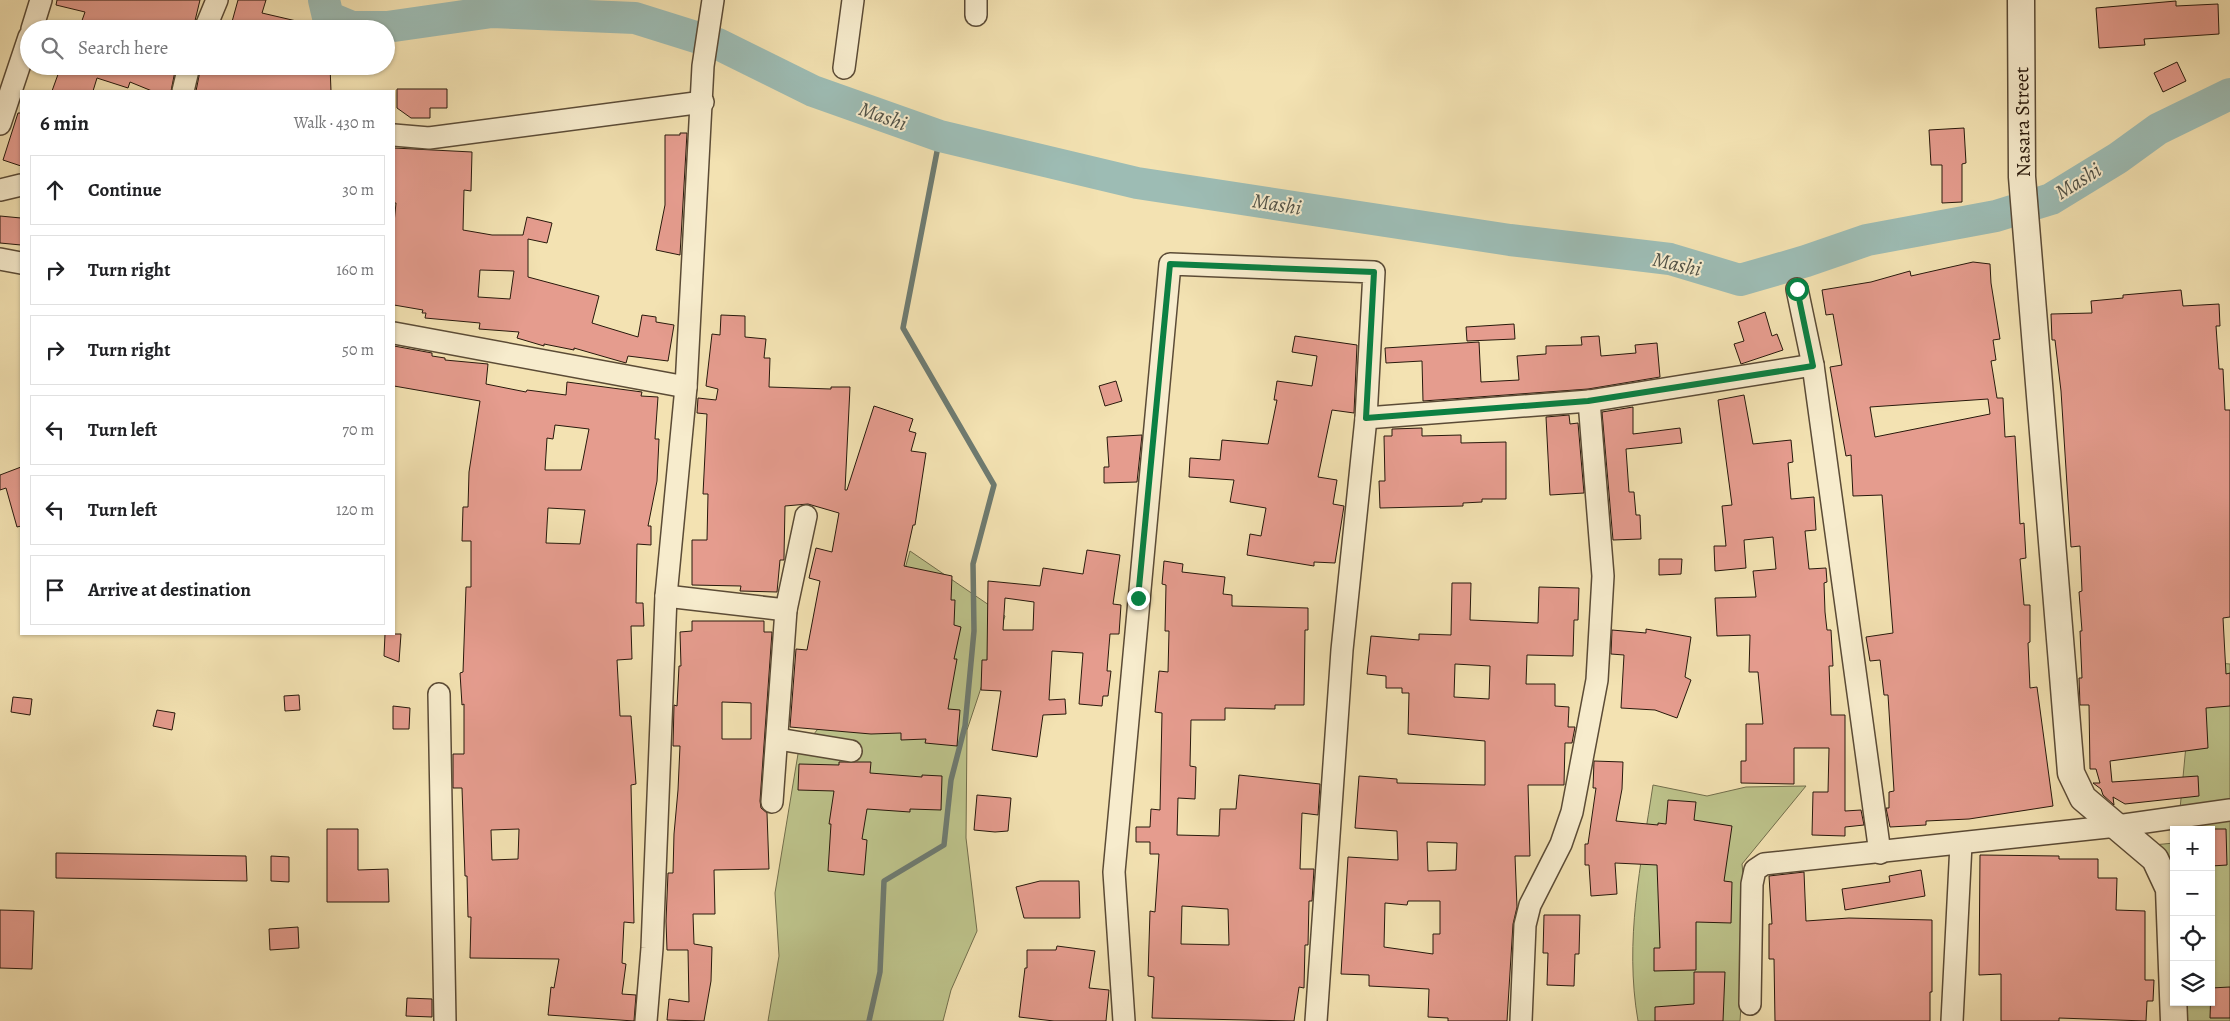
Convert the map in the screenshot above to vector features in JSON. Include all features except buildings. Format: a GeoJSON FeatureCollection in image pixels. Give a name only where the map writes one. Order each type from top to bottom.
{"type":"FeatureCollection","features":[{"type":"Feature","properties":{"kind":"street"},"geometry":{"type":"LineString","coordinates":[[35,20],[41,0]]}},
{"type":"Feature","properties":{"kind":"street"},"geometry":{"type":"LineString","coordinates":[[209,20],[217,0]]}},
{"type":"Feature","properties":{"kind":"street"},"geometry":{"type":"LineString","coordinates":[[844,68],[853,0]]}},
{"type":"Feature","properties":{"kind":"street","name":"Nasara Street"},"geometry":{"type":"LineString","coordinates":[[2021,0],[2022,177],[2071,773],[2083,798],[2155,859],[2169,889],[2174,1021]]}},
{"type":"Feature","properties":{"kind":"street"},"geometry":{"type":"LineString","coordinates":[[646,1021],[652,948],[666,596],[686,387],[703,102],[703,66],[712,4]]}},
{"type":"Feature","properties":{"kind":"street"},"geometry":{"type":"LineString","coordinates":[[0,124],[20,65]]}},
{"type":"Feature","properties":{"kind":"street"},"geometry":{"type":"LineString","coordinates":[[183,90],[187,75]]}},
{"type":"Feature","properties":{"kind":"street"},"geometry":{"type":"LineString","coordinates":[[395,135],[428,138],[703,102]]}},
{"type":"Feature","properties":{"kind":"street"},"geometry":{"type":"LineString","coordinates":[[0,190],[20,185]]}},
{"type":"Feature","properties":{"kind":"street"},"geometry":{"type":"LineString","coordinates":[[0,259],[20,263]]}},
{"type":"Feature","properties":{"kind":"street"},"geometry":{"type":"LineString","coordinates":[[1124,1021],[1114,872],[1170,264],[1374,272],[1366,418],[1342,650],[1316,1021]]}},
{"type":"Feature","properties":{"kind":"street"},"geometry":{"type":"LineString","coordinates":[[1797,289],[1813,366],[1880,853]]}},
{"type":"Feature","properties":{"kind":"street"},"geometry":{"type":"LineString","coordinates":[[395,332],[686,387]]}},
{"type":"Feature","properties":{"kind":"street"},"geometry":{"type":"LineString","coordinates":[[1366,418],[1588,401],[1813,366]]}},
{"type":"Feature","properties":{"kind":"street"},"geometry":{"type":"LineString","coordinates":[[1521,1021],[1525,925],[1530,905],[1561,844],[1572,812],[1597,680],[1603,576],[1588,401]]}},
{"type":"Feature","properties":{"kind":"street"},"geometry":{"type":"LineString","coordinates":[[772,802],[786,610],[806,516]]}},
{"type":"Feature","properties":{"kind":"street"},"geometry":{"type":"LineString","coordinates":[[666,596],[786,610]]}},
{"type":"Feature","properties":{"kind":"street"},"geometry":{"type":"LineString","coordinates":[[439,694],[446,1021]]}},
{"type":"Feature","properties":{"kind":"street"},"geometry":{"type":"LineString","coordinates":[[778,740],[851,751]]}},
{"type":"Feature","properties":{"kind":"street"},"geometry":{"type":"LineString","coordinates":[[1750,1004],[1752,884],[1755,870],[1764,864],[2117,826],[2230,810]]}},
{"type":"Feature","properties":{"kind":"street"},"geometry":{"type":"LineString","coordinates":[[1952,1021],[1961,844]]}},
{"type":"Feature","properties":{"kind":"green space"},"geometry":{"type":"Polygon","coordinates":[[[910,551],[1005,616],[967,730],[966,838],[977,931],[951,990],[943,1021],[768,1021],[779,956],[775,893],[798,754],[883,647],[910,551]]]}},
{"type":"Feature","properties":{"kind":"green space"},"geometry":{"type":"Polygon","coordinates":[[[2194,661],[2230,664],[2230,1021],[2170,1021],[2153,845],[2170,843],[2170,1006],[2215,1006],[2215,826],[2178,826],[2194,661]]]}},
{"type":"Feature","properties":{"kind":"green space"},"geometry":{"type":"Polygon","coordinates":[[[1653,785],[1707,796],[1746,787],[1806,786],[1742,864],[1747,914],[1740,1021],[1638,1021],[1634,991],[1633,932],[1639,873],[1653,785]]]}},
{"type":"Feature","properties":{"kind":"waterway","name":"Mashi"},"geometry":{"type":"LineString","coordinates":[[324,0],[328,17],[335,20]]}},
{"type":"Feature","properties":{"kind":"waterway","name":"Mashi"},"geometry":{"type":"LineString","coordinates":[[395,26],[492,12],[635,18],[718,44],[813,91],[940,136],[1137,183],[1510,240],[1670,259],[1740,280],[1806,261],[1867,240],[1996,216],[2051,199],[2118,158],[2158,129],[2230,94]]}},
{"type":"Feature","properties":{"kind":"waterway"},"geometry":{"type":"LineString","coordinates":[[869,1021],[880,972],[884,881],[944,845],[951,780],[965,726],[974,631],[973,564],[994,485],[903,328],[940,136]]}},
{"type":"Feature","properties":{"kind":"route"},"geometry":{"type":"LineString","coordinates":[[1138,598],[1170,264],[1374,272],[1366,418],[1588,401],[1813,366],[1797,289]]}}]}
